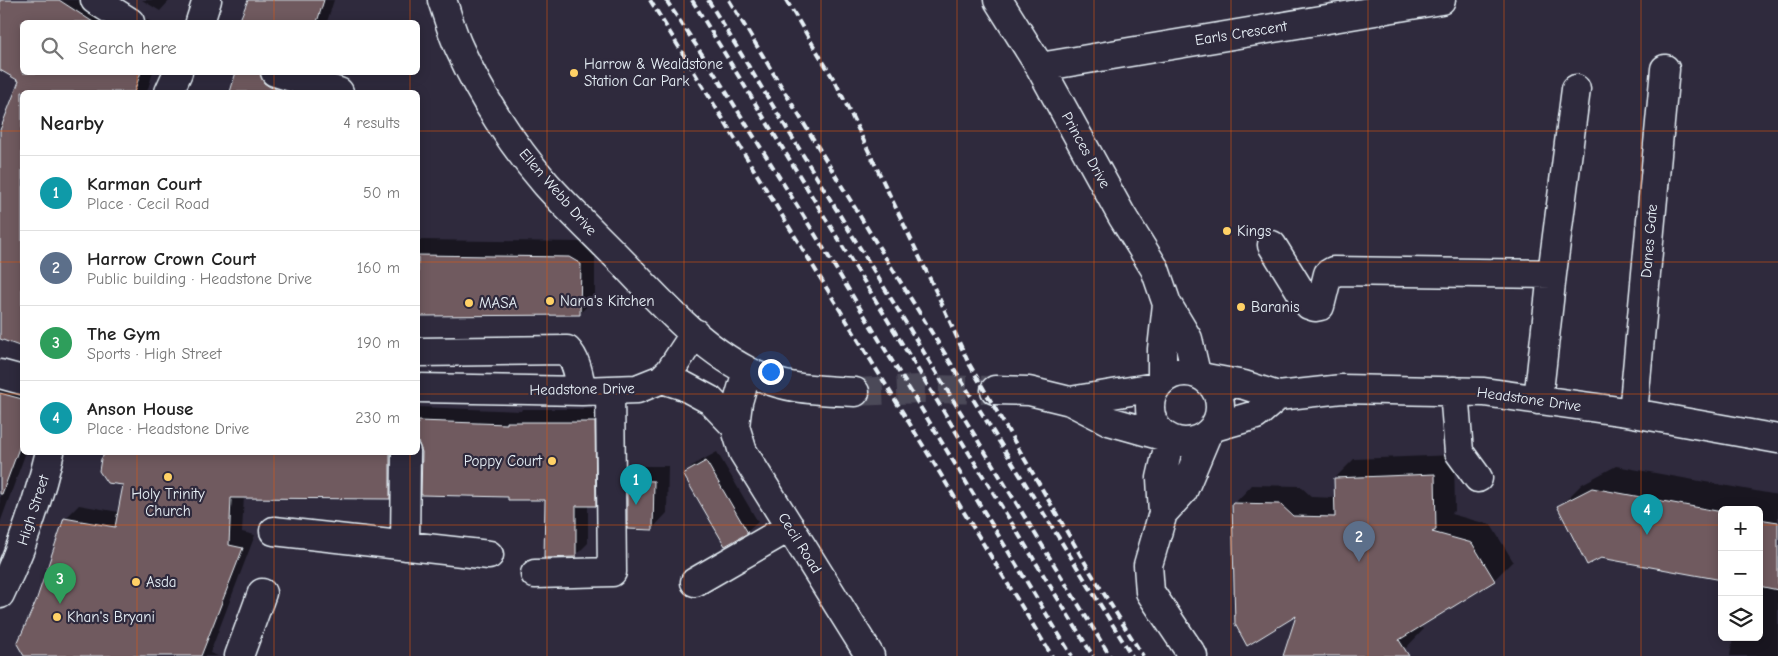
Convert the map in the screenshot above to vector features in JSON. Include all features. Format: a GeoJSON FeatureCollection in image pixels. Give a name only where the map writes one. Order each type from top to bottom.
{"type":"FeatureCollection","features":[{"type":"Feature","properties":{"kind":"street"},"geometry":{"type":"LineString","coordinates":[[95,0],[127,20]]}},
{"type":"Feature","properties":{"kind":"street"},"geometry":{"type":"LineString","coordinates":[[201,20],[207,0]]}},
{"type":"Feature","properties":{"kind":"street","name":"Ellen Webb Drive"},"geometry":{"type":"LineString","coordinates":[[442,0],[459,49],[483,95],[510,136],[545,182],[644,286],[694,333]]}},
{"type":"Feature","properties":{"kind":"street","name":"Princes Drive"},"geometry":{"type":"LineString","coordinates":[[998,0],[1040,67],[1122,216],[1155,269],[1167,304],[1188,339],[1201,375]]}},
{"type":"Feature","properties":{"kind":"street","name":"Earls Crescent"},"geometry":{"type":"LineString","coordinates":[[1040,67],[1441,0]]}},
{"type":"Feature","properties":{"kind":"street","name":"Danes Gate"},"geometry":{"type":"LineString","coordinates":[[1633,413],[1665,69]]}},
{"type":"Feature","properties":{"kind":"street"},"geometry":{"type":"LineString","coordinates":[[170,90],[177,75]]}},
{"type":"Feature","properties":{"kind":"street"},"geometry":{"type":"LineString","coordinates":[[285,75],[333,90]]}},
{"type":"Feature","properties":{"kind":"street"},"geometry":{"type":"LineString","coordinates":[[1538,400],[1576,89]]}},
{"type":"Feature","properties":{"kind":"street"},"geometry":{"type":"LineString","coordinates":[[1272,244],[1310,305],[1315,307],[1320,306],[1328,274],[1333,271],[1552,274]]}},
{"type":"Feature","properties":{"kind":"street","name":"Princes Drive"},"geometry":{"type":"LineString","coordinates":[[1159,383],[1167,304]]}},
{"type":"Feature","properties":{"kind":"street"},"geometry":{"type":"LineString","coordinates":[[662,379],[670,371],[694,333],[747,371],[778,384],[805,390],[855,392]]}},
{"type":"Feature","properties":{"kind":"street"},"geometry":{"type":"LineString","coordinates":[[420,352],[567,350],[572,355],[578,370],[582,392]]}},
{"type":"Feature","properties":{"kind":"street","name":"Cecil Road"},"geometry":{"type":"LineString","coordinates":[[747,371],[738,402],[735,426],[743,452],[870,656]]}},
{"type":"Feature","properties":{"kind":"street"},"geometry":{"type":"LineString","coordinates":[[1163,513],[1183,491],[1211,430],[1219,417],[1220,405],[1214,386],[1201,375],[1184,371],[1173,373],[1159,383],[1150,398],[1149,409],[1152,420],[1157,429],[1168,438]]}},
{"type":"Feature","properties":{"kind":"street"},"geometry":{"type":"LineString","coordinates":[[0,374],[20,379]]}},
{"type":"Feature","properties":{"kind":"street","name":"Headstone Drive"},"geometry":{"type":"LineString","coordinates":[[1201,375],[1244,385],[1278,396],[1342,389],[1484,392],[1633,413],[1778,439]]}},
{"type":"Feature","properties":{"kind":"street","name":"Headstone Drive"},"geometry":{"type":"LineString","coordinates":[[420,388],[610,391],[637,389],[662,379]]}},
{"type":"Feature","properties":{"kind":"street","name":"Cecil Road"},"geometry":{"type":"LineString","coordinates":[[662,379],[684,386],[710,400],[735,426]]}},
{"type":"Feature","properties":{"kind":"street"},"geometry":{"type":"LineString","coordinates":[[1070,401],[1159,383]]}},
{"type":"Feature","properties":{"kind":"street"},"geometry":{"type":"LineString","coordinates":[[995,390],[1029,391],[1070,401],[1109,421],[1179,442],[1199,439],[1211,430],[1256,415],[1278,396]]}},
{"type":"Feature","properties":{"kind":"street"},"geometry":{"type":"LineString","coordinates":[[535,574],[612,572],[610,391]]}},
{"type":"Feature","properties":{"kind":"street"},"geometry":{"type":"LineString","coordinates":[[1454,391],[1458,452],[1478,478]]}},
{"type":"Feature","properties":{"kind":"street"},"geometry":{"type":"LineString","coordinates":[[1168,438],[1161,478],[1163,513],[1148,565],[1150,592],[1193,656]]}},
{"type":"Feature","properties":{"kind":"street","name":"High Street"},"geometry":{"type":"LineString","coordinates":[[0,594],[17,557],[42,487],[49,455]]}},
{"type":"Feature","properties":{"kind":"street"},"geometry":{"type":"LineString","coordinates":[[406,455],[406,546]]}},
{"type":"Feature","properties":{"kind":"street"},"geometry":{"type":"LineString","coordinates":[[695,582],[790,527]]}},
{"type":"Feature","properties":{"kind":"street"},"geometry":{"type":"LineString","coordinates":[[274,531],[489,555]]}},
{"type":"Feature","properties":{"kind":"street"},"geometry":{"type":"LineString","coordinates":[[239,656],[262,593]]}},
{"type":"Feature","properties":{"kind":"building"},"geometry":{"type":"Polygon","coordinates":[[[0,0],[59,0],[90,20],[20,20],[20,75],[140,75],[135,90],[20,90],[20,346],[0,339],[0,130],[19,81],[0,70],[0,0]]]}},
{"type":"Feature","properties":{"kind":"building"},"geometry":{"type":"Polygon","coordinates":[[[248,0],[324,0],[318,20],[240,20],[248,0]]]}},
{"type":"Feature","properties":{"kind":"building"},"geometry":{"type":"Polygon","coordinates":[[[235,75],[261,75],[264,83],[281,90],[231,90],[235,75]]]}},
{"type":"Feature","properties":{"kind":"building"},"geometry":{"type":"Polygon","coordinates":[[[420,255],[569,257],[581,264],[580,315],[420,316],[420,255]]]}},
{"type":"Feature","properties":{"kind":"building"},"geometry":{"type":"Polygon","coordinates":[[[0,393],[20,398],[20,445],[2,494],[0,494],[0,393]]]}},
{"type":"Feature","properties":{"kind":"building"},"geometry":{"type":"Polygon","coordinates":[[[420,421],[507,424],[507,422],[595,422],[596,506],[576,506],[576,557],[544,558],[545,500],[508,500],[508,497],[421,495],[422,452],[420,447],[420,421]]]}},
{"type":"Feature","properties":{"kind":"building"},"geometry":{"type":"Polygon","coordinates":[[[104,455],[390,455],[390,499],[231,498],[229,545],[243,548],[201,656],[24,656],[17,644],[36,601],[64,518],[115,527],[123,485],[107,483],[99,471],[101,459],[104,455]]]}},
{"type":"Feature","properties":{"kind":"building"},"geometry":{"type":"Polygon","coordinates":[[[706,461],[748,533],[725,546],[683,474],[706,461]]]}},
{"type":"Feature","properties":{"kind":"building"},"geometry":{"type":"Polygon","coordinates":[[[1435,474],[1436,530],[1432,532],[1472,543],[1495,581],[1399,640],[1409,656],[1283,656],[1296,616],[1247,646],[1235,624],[1232,503],[1280,504],[1293,516],[1335,517],[1334,478],[1435,474]]]}},
{"type":"Feature","properties":{"kind":"building"},"geometry":{"type":"Polygon","coordinates":[[[627,480],[654,481],[653,530],[627,529],[627,480]]]}},
{"type":"Feature","properties":{"kind":"building"},"geometry":{"type":"Polygon","coordinates":[[[1592,488],[1718,511],[1718,579],[1601,558],[1587,565],[1557,506],[1592,488]]]}},
{"type":"Feature","properties":{"kind":"building"},"geometry":{"type":"Polygon","coordinates":[[[1763,520],[1778,522],[1778,590],[1763,587],[1763,520]]]}},
{"type":"Feature","properties":{"kind":"tunnel"},"geometry":{"type":"LineString","coordinates":[[855,392],[920,389],[995,390]]}},
{"type":"Feature","properties":{"kind":"railway"},"geometry":{"type":"LineString","coordinates":[[650,0],[1052,656]]}},
{"type":"Feature","properties":{"kind":"railway"},"geometry":{"type":"LineString","coordinates":[[666,0],[713,71],[816,236],[1072,656]]}},
{"type":"Feature","properties":{"kind":"railway"},"geometry":{"type":"LineString","coordinates":[[692,0],[1093,656]]}},
{"type":"Feature","properties":{"kind":"railway"},"geometry":{"type":"LineString","coordinates":[[708,0],[1110,656]]}},
{"type":"Feature","properties":{"kind":"railway"},"geometry":{"type":"LineString","coordinates":[[729,0],[872,236],[1132,656]]}},
{"type":"Feature","properties":{"kind":"railway"},"geometry":{"type":"LineString","coordinates":[[786,0],[836,83],[968,362],[1091,573],[1143,656]]}},
{"type":"Feature","properties":{"kind":"place","name":"Harrow & Wealdstone Station Car Park"},"geometry":{"type":"Point","coordinates":[574,73]}},
{"type":"Feature","properties":{"kind":"place","name":"Kings"},"geometry":{"type":"Point","coordinates":[1227,231]}},
{"type":"Feature","properties":{"kind":"place","name":"Nana's Kitchen"},"geometry":{"type":"Point","coordinates":[550,301]}},
{"type":"Feature","properties":{"kind":"place","name":"MASA"},"geometry":{"type":"Point","coordinates":[469,303]}},
{"type":"Feature","properties":{"kind":"place","name":"Baranis"},"geometry":{"type":"Point","coordinates":[1241,307]}},
{"type":"Feature","properties":{"kind":"place","name":"Poppy Court"},"geometry":{"type":"Point","coordinates":[552,461]}},
{"type":"Feature","properties":{"kind":"place","name":"Holy Trinity Church"},"geometry":{"type":"Point","coordinates":[168,477]}},
{"type":"Feature","properties":{"kind":"place","name":"Karman Court"},"geometry":{"type":"Point","coordinates":[636,505]}},
{"type":"Feature","properties":{"kind":"place","name":"Anson House"},"geometry":{"type":"Point","coordinates":[1647,535]}},
{"type":"Feature","properties":{"kind":"place","name":"Harrow Crown Court"},"geometry":{"type":"Point","coordinates":[1359,562]}},
{"type":"Feature","properties":{"kind":"place","name":"Asda"},"geometry":{"type":"Point","coordinates":[136,582]}},
{"type":"Feature","properties":{"kind":"place","name":"The Gym"},"geometry":{"type":"Point","coordinates":[60,604]}},
{"type":"Feature","properties":{"kind":"place","name":"Khan's Bryani"},"geometry":{"type":"Point","coordinates":[57,617]}}]}
